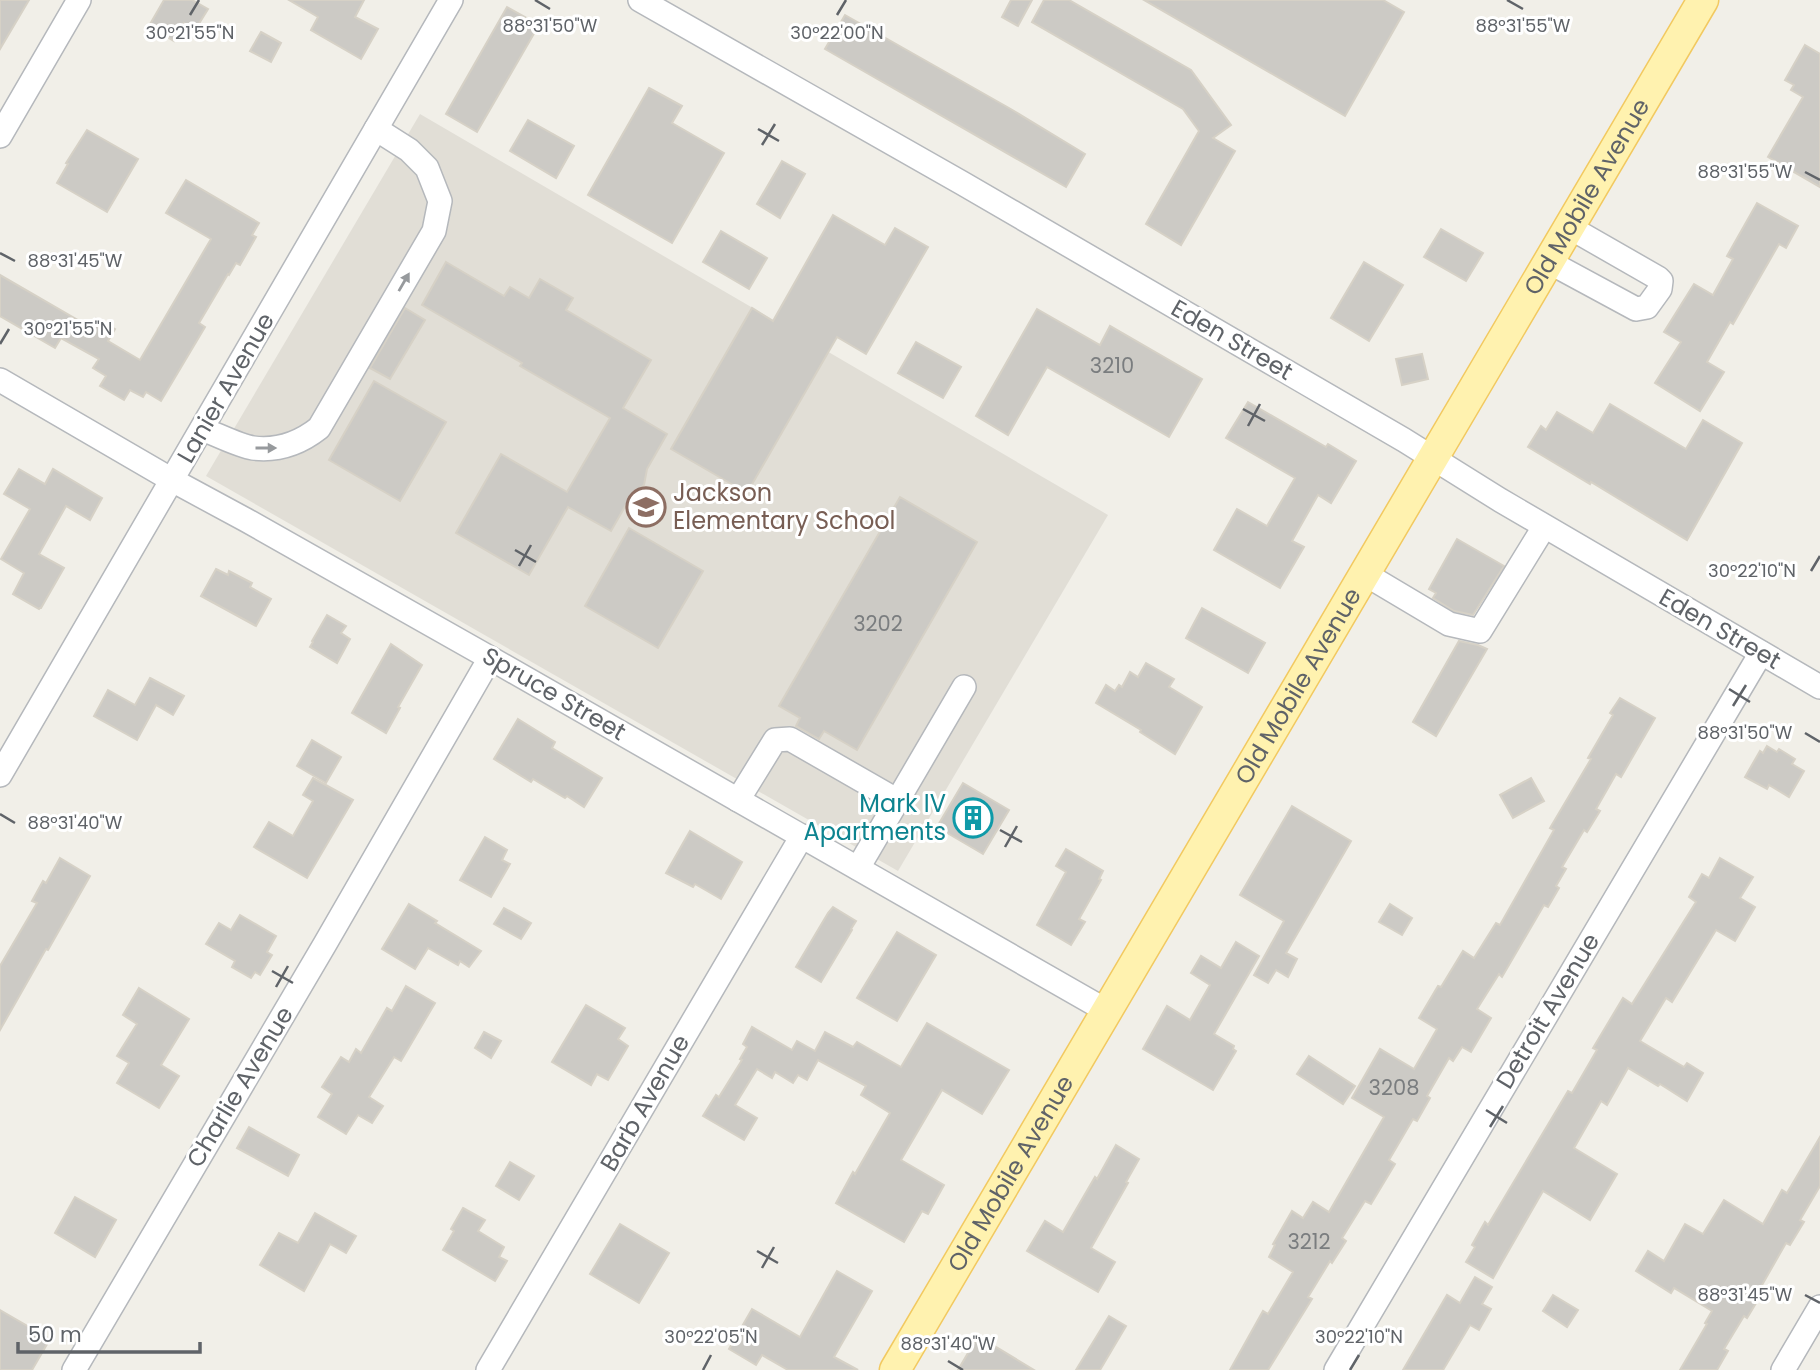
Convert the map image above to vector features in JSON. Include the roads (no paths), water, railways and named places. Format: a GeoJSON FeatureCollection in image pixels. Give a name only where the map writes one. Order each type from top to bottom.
{"type":"FeatureCollection","features":[{"type":"Feature","properties":{"kind":"main road","name":"Old Mobile Avenue"},"geometry":{"type":"LineString","coordinates":[[895,1370],[1703,0]]}},
{"type":"Feature","properties":{"kind":"street"},"geometry":{"type":"LineString","coordinates":[[0,136],[79,0]]}},
{"type":"Feature","properties":{"kind":"street","name":"Lanier Avenue"},"geometry":{"type":"LineString","coordinates":[[0,775],[451,0]]}},
{"type":"Feature","properties":{"kind":"street","name":"Eden Street"},"geometry":{"type":"LineString","coordinates":[[640,0],[679,10],[974,190],[1820,687]]}},
{"type":"Feature","properties":{"kind":"street"},"geometry":{"type":"LineString","coordinates":[[202,429],[251,448],[279,448],[306,438],[319,428],[434,231],[440,201],[427,168],[410,150],[376,129]]}},
{"type":"Feature","properties":{"kind":"street"},"geometry":{"type":"LineString","coordinates":[[1549,262],[1636,309],[1647,307],[1660,289],[1661,281],[1658,278],[1569,227]]}},
{"type":"Feature","properties":{"kind":"street","name":"Spruce Street"},"geometry":{"type":"LineString","coordinates":[[0,380],[1107,1011]]}},
{"type":"Feature","properties":{"kind":"street"},"geometry":{"type":"LineString","coordinates":[[1365,574],[1449,624],[1480,631],[1544,527]]}},
{"type":"Feature","properties":{"kind":"street","name":"Detroit Avenue"},"geometry":{"type":"LineString","coordinates":[[1336,1370],[1761,653]]}},
{"type":"Feature","properties":{"kind":"street","name":"Charlie Avenue"},"geometry":{"type":"LineString","coordinates":[[74,1370],[490,658]]}},
{"type":"Feature","properties":{"kind":"street"},"geometry":{"type":"LineString","coordinates":[[858,868],[964,687]]}},
{"type":"Feature","properties":{"kind":"street"},"geometry":{"type":"LineString","coordinates":[[738,800],[775,740],[790,739],[898,801]]}},
{"type":"Feature","properties":{"kind":"street","name":"Barb Avenue"},"geometry":{"type":"LineString","coordinates":[[488,1370],[802,836]]}},
{"type":"Feature","properties":{"kind":"street"},"geometry":{"type":"LineString","coordinates":[[1783,1370],[1820,1307]]}},
{"type":"Feature","properties":{"kind":"place","name":"Jackson Elementary School"},"geometry":{"type":"Point","coordinates":[646,507]}},
{"type":"Feature","properties":{"kind":"place","name":"Mark IV Apartments"},"geometry":{"type":"Point","coordinates":[973,818]}}]}
